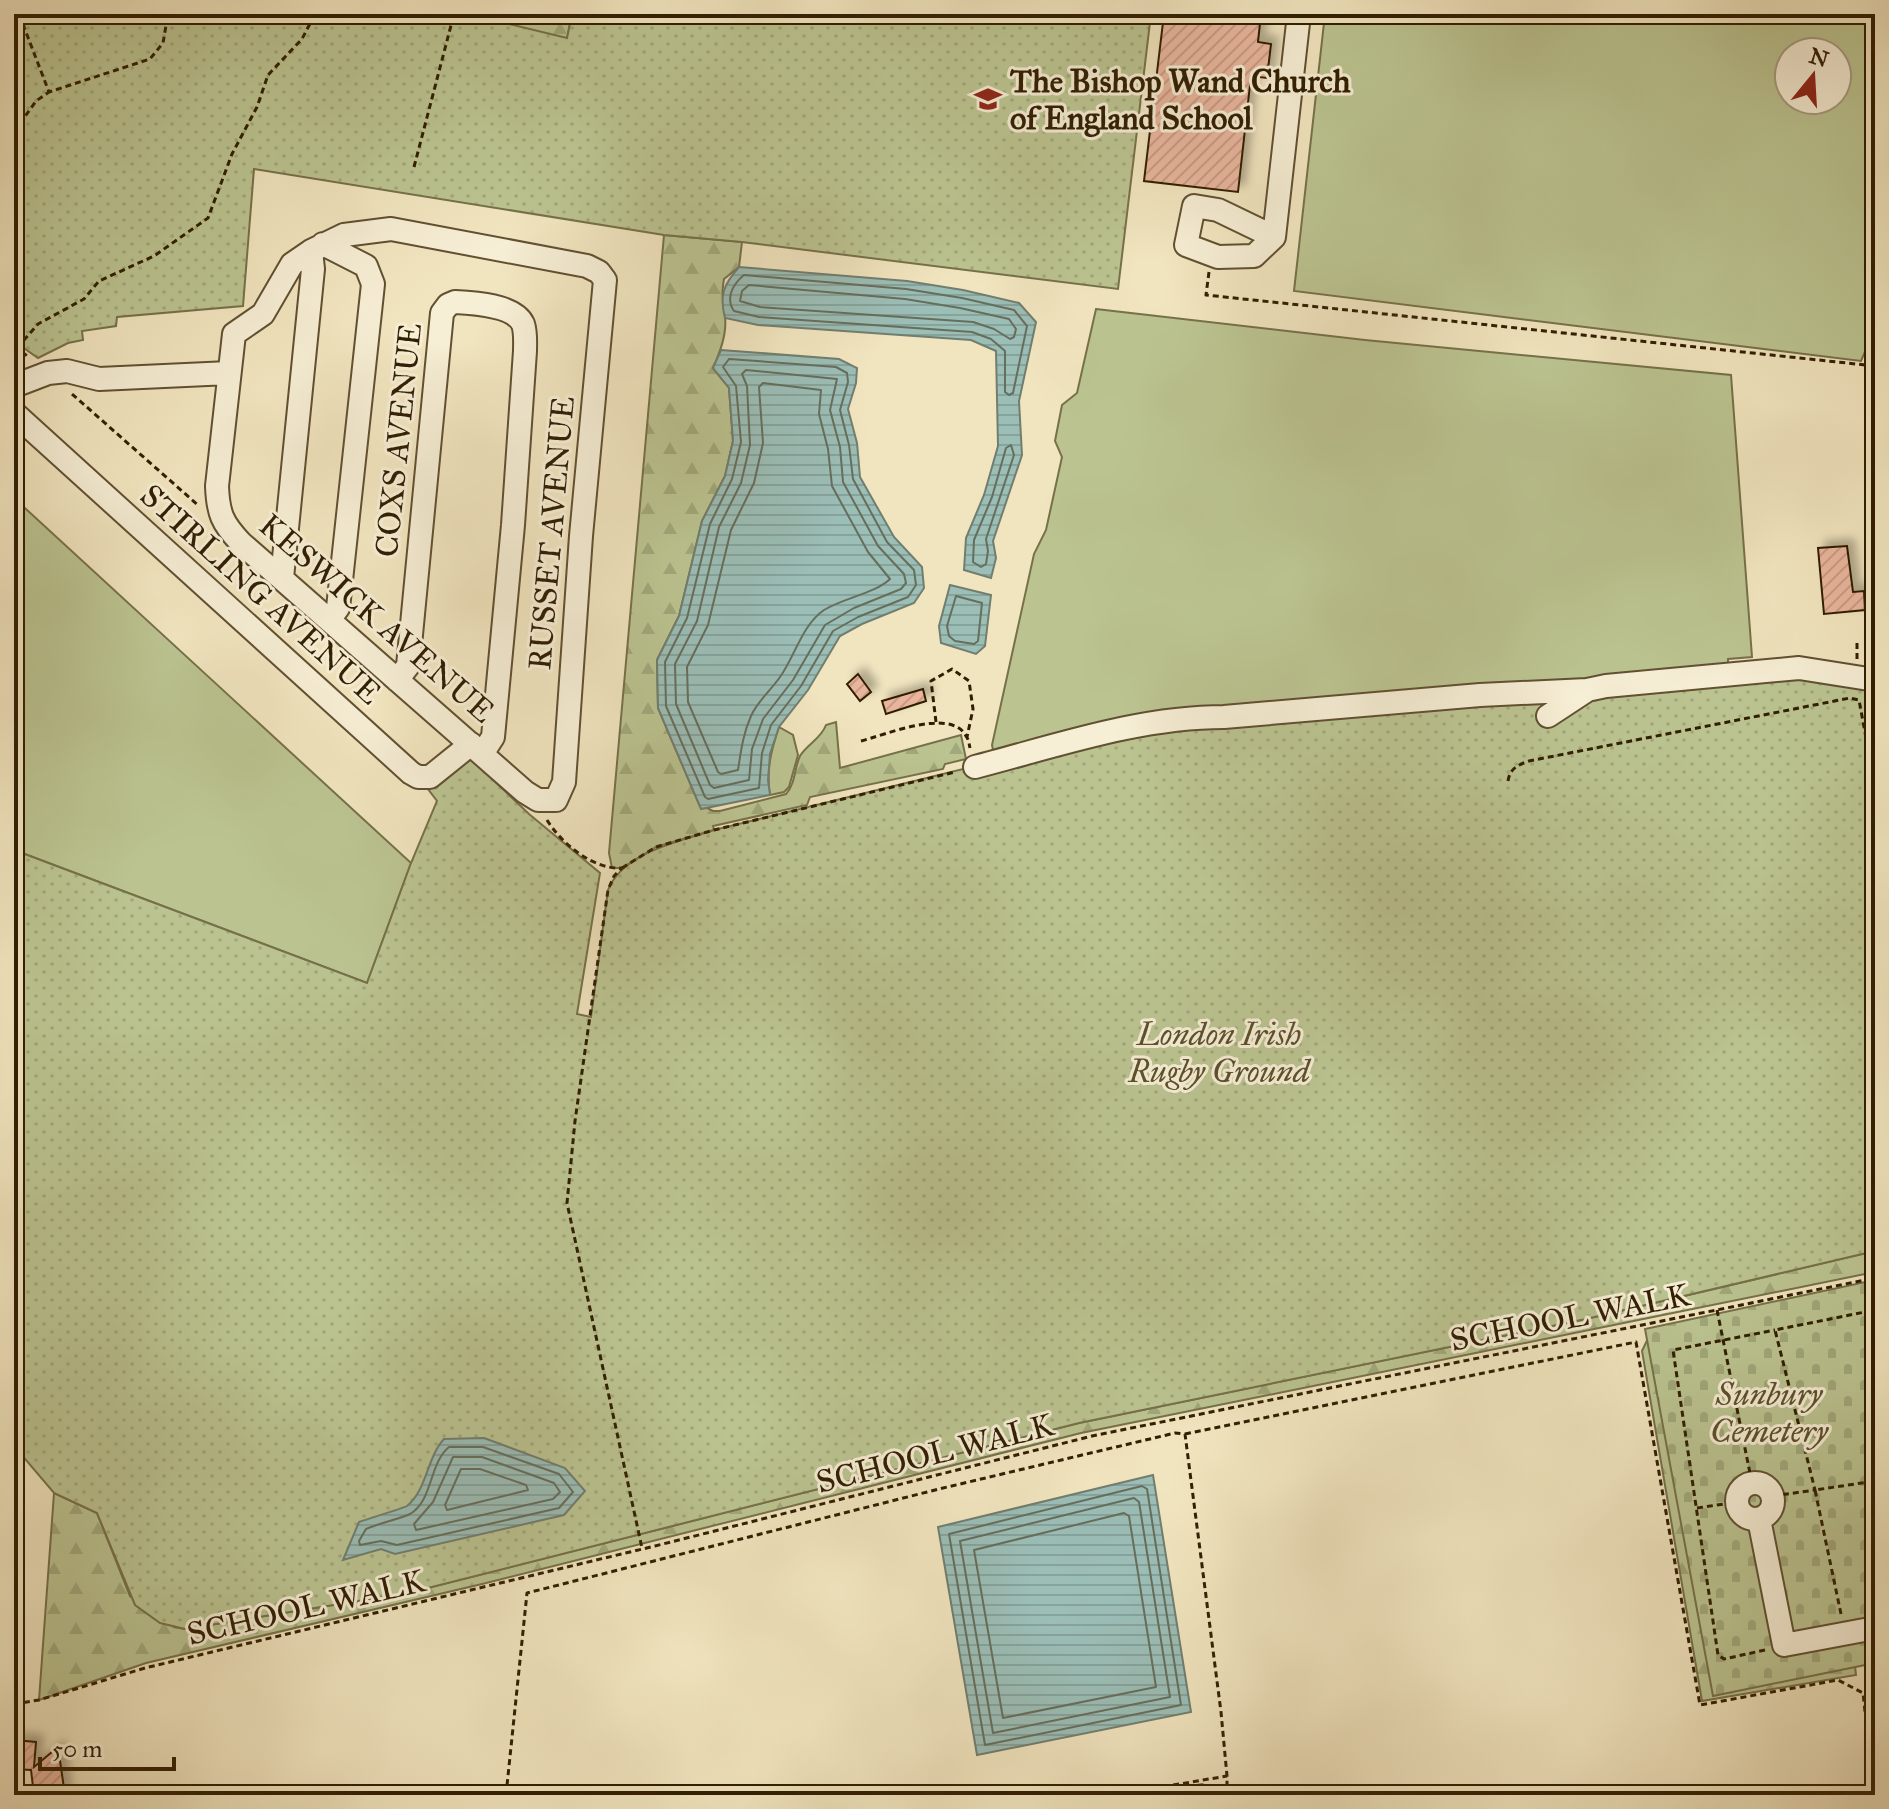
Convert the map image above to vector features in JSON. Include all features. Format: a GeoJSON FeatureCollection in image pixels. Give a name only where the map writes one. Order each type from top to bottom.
{"type":"FeatureCollection","features":[{"type":"Feature","properties":{"kind":"lane"},"geometry":{"type":"LineString","coordinates":[[1274,237],[1218,210],[1194,206],[1186,245],[1218,257],[1254,256],[1274,237],[1299,14]]}},
{"type":"Feature","properties":{"kind":"lane","name":"RUSSET AVENUE"},"geometry":{"type":"LineString","coordinates":[[317,248],[344,235],[391,229],[587,266],[599,272],[605,280],[581,536],[564,782],[551,809]]}},
{"type":"Feature","properties":{"kind":"lane"},"geometry":{"type":"LineString","coordinates":[[282,578],[317,248],[366,266],[373,284],[338,608],[329,620]]}},
{"type":"Feature","properties":{"kind":"lane","name":"KESWICK AVENUE"},"geometry":{"type":"LineString","coordinates":[[317,248],[292,264],[263,314],[234,334],[217,486],[217,506],[225,526],[476,749],[551,809]]}},
{"type":"Feature","properties":{"kind":"lane","name":"COXS AVENUE"},"geometry":{"type":"LineString","coordinates":[[397,680],[408,666],[442,313],[455,302],[501,309],[519,318],[523,326],[525,351],[512,540],[493,737],[476,749]]}},
{"type":"Feature","properties":{"kind":"lane"},"geometry":{"type":"LineString","coordinates":[[14,386],[48,373],[67,371],[89,379],[229,373]]}},
{"type":"Feature","properties":{"kind":"lane","name":"STIRLING AVENUE"},"geometry":{"type":"LineString","coordinates":[[14,413],[411,773],[418,777],[430,777],[476,749]]}},
{"type":"Feature","properties":{"kind":"lane"},"geometry":{"type":"LineString","coordinates":[[975,767],[1165,720],[1480,695],[1587,690],[1799,668],[1875,680]]}},
{"type":"Feature","properties":{"kind":"lane"},"geometry":{"type":"LineString","coordinates":[[1548,716],[1587,690]]}},
{"type":"Feature","properties":{"kind":"lane"},"geometry":{"type":"LineString","coordinates":[[1752,1483],[1761,1483],[1770,1489],[1773,1496],[1772,1508],[1759,1519],[1749,1518],[1741,1512],[1737,1502],[1743,1487],[1752,1483]]}},
{"type":"Feature","properties":{"kind":"lane"},"geometry":{"type":"LineString","coordinates":[[1759,1519],[1784,1645],[1875,1629]]}},
{"type":"Feature","properties":{"kind":"path"},"geometry":{"type":"LineString","coordinates":[[23,14],[24,27],[49,92]]}},
{"type":"Feature","properties":{"kind":"path"},"geometry":{"type":"LineString","coordinates":[[14,132],[36,101],[49,92],[150,59],[163,43],[168,14]]}},
{"type":"Feature","properties":{"kind":"path"},"geometry":{"type":"LineString","coordinates":[[207,513],[16,347],[38,324],[84,299],[99,281],[154,256],[208,218],[232,154],[257,107],[268,75],[302,39],[315,14]]}},
{"type":"Feature","properties":{"kind":"path"},"geometry":{"type":"LineString","coordinates":[[414,167],[454,14]]}},
{"type":"Feature","properties":{"kind":"path"},"geometry":{"type":"LineString","coordinates":[[1211,254],[1206,295],[1875,366]]}},
{"type":"Feature","properties":{"kind":"path"},"geometry":{"type":"LineString","coordinates":[[643,1549],[567,1203],[575,1121],[608,890],[614,876],[622,868],[656,847],[975,767],[967,737],[973,709],[969,681],[952,669],[931,681],[936,723]]}},
{"type":"Feature","properties":{"kind":"path"},"geometry":{"type":"LineString","coordinates":[[1508,781],[1515,766],[1529,761],[1850,698],[1859,700],[1875,786]]}},
{"type":"Feature","properties":{"kind":"path"},"geometry":{"type":"LineString","coordinates":[[861,741],[928,722],[955,725],[967,737]]}},
{"type":"Feature","properties":{"kind":"path"},"geometry":{"type":"LineString","coordinates":[[551,809],[553,829],[585,857],[598,865],[622,868]]}},
{"type":"Feature","properties":{"kind":"path","name":"SCHOOL WALK"},"geometry":{"type":"LineString","coordinates":[[14,1704],[39,1700],[145,1668],[643,1549],[1092,1436],[1875,1278]]}},
{"type":"Feature","properties":{"kind":"path"},"geometry":{"type":"LineString","coordinates":[[1875,1299],[1868,1300],[1875,1336]]}},
{"type":"Feature","properties":{"kind":"path"},"geometry":{"type":"LineString","coordinates":[[1717,1310],[1752,1483]]}},
{"type":"Feature","properties":{"kind":"path"},"geometry":{"type":"LineString","coordinates":[[1784,1645],[1724,1659],[1718,1655],[1673,1350],[1870,1311]]}},
{"type":"Feature","properties":{"kind":"path"},"geometry":{"type":"LineString","coordinates":[[1775,1330],[1815,1490],[1845,1634]]}},
{"type":"Feature","properties":{"kind":"path"},"geometry":{"type":"LineString","coordinates":[[506,1795],[527,1593],[1175,1433],[1185,1434],[1636,1342],[1700,1705],[1838,1680],[1863,1693],[1874,1795]]}},
{"type":"Feature","properties":{"kind":"path"},"geometry":{"type":"LineString","coordinates":[[1185,1434],[1227,1795]]}},
{"type":"Feature","properties":{"kind":"path"},"geometry":{"type":"LineString","coordinates":[[1773,1496],[1875,1481]]}},
{"type":"Feature","properties":{"kind":"path"},"geometry":{"type":"LineString","coordinates":[[1697,1508],[1737,1502]]}},
{"type":"Feature","properties":{"kind":"path"},"geometry":{"type":"LineString","coordinates":[[1114,1795],[1227,1776]]}},
{"type":"Feature","properties":{"kind":"green space"},"geometry":{"type":"Polygon","coordinates":[[[14,14],[467,14],[567,38],[572,14],[1151,14],[1118,289],[664,235],[254,169],[243,306],[117,317],[116,326],[82,331],[83,340],[68,343],[38,358],[14,341],[14,14]]]}},
{"type":"Feature","properties":{"kind":"green space"},"geometry":{"type":"Polygon","coordinates":[[[467,14],[572,14],[567,39],[467,14]]]}},
{"type":"Feature","properties":{"kind":"green space"},"geometry":{"type":"Polygon","coordinates":[[[1325,14],[1875,14],[1875,345],[1867,347],[1861,361],[1294,291],[1325,14]]]}},
{"type":"Feature","properties":{"kind":"green space"},"geometry":{"type":"Polygon","coordinates":[[[664,235],[742,242],[739,267],[724,279],[725,330],[713,368],[729,388],[733,441],[725,476],[702,521],[679,616],[657,660],[658,708],[699,804],[720,811],[786,794],[792,785],[800,756],[826,725],[836,722],[840,768],[961,735],[966,759],[945,764],[943,769],[810,797],[807,805],[713,826],[714,830],[656,847],[622,868],[612,868],[609,853],[664,235]]]}},
{"type":"Feature","properties":{"kind":"green space"},"geometry":{"type":"Polygon","coordinates":[[[1096,309],[1365,340],[1731,375],[1752,657],[1728,659],[1728,671],[994,755],[992,745],[1034,554],[1046,530],[1062,457],[1055,441],[1062,405],[1077,393],[1096,309]]]}},
{"type":"Feature","properties":{"kind":"green space"},"geometry":{"type":"Polygon","coordinates":[[[14,498],[411,863],[367,983],[14,850],[14,498]]]}},
{"type":"Feature","properties":{"kind":"green space","name":"London Irish Rugby Ground"},"geometry":{"type":"Polygon","coordinates":[[[1736,675],[1875,680],[1875,1251],[1586,1319],[1079,1423],[408,1593],[185,1629],[160,1623],[135,1605],[97,1513],[54,1493],[14,1446],[14,850],[367,983],[437,801],[428,789],[466,754],[529,814],[600,873],[577,1014],[591,1017],[608,890],[615,877],[639,857],[714,830],[1098,736],[1736,675]]]}},
{"type":"Feature","properties":{"kind":"green space"},"geometry":{"type":"Polygon","coordinates":[[[779,727],[793,735],[798,755],[789,787],[784,792],[770,795],[770,761],[779,727]]]}},
{"type":"Feature","properties":{"kind":"green space"},"geometry":{"type":"Polygon","coordinates":[[[1875,1251],[1875,1272],[1081,1433],[482,1584],[146,1663],[39,1700],[54,1493],[97,1513],[130,1596],[174,1627],[185,1629],[408,1593],[1079,1423],[1586,1319],[1875,1251]]]}},
{"type":"Feature","properties":{"kind":"green space","name":"Sunbury Cemetery"},"geometry":{"type":"Polygon","coordinates":[[[1875,1280],[1875,1659],[1870,1664],[1713,1696],[1645,1329],[1875,1280]]]}},
{"type":"Feature","properties":{"kind":"green space"},"geometry":{"type":"Polygon","coordinates":[[[1651,1332],[1854,1657],[1856,1675],[1702,1701],[1642,1351],[1651,1332]]]}},
{"type":"Feature","properties":{"kind":"green space"},"geometry":{"type":"Polygon","coordinates":[[[1202,1784],[1215,1791],[1215,1795],[1139,1795],[1202,1784]]]}},
{"type":"Feature","properties":{"kind":"water"},"geometry":{"type":"Polygon","coordinates":[[[739,267],[907,281],[963,290],[1019,303],[1036,322],[1019,401],[1022,455],[993,541],[996,558],[991,578],[964,570],[966,538],[984,495],[998,446],[996,351],[971,340],[758,325],[725,318],[724,290],[739,267]]]}},
{"type":"Feature","properties":{"kind":"water"},"geometry":{"type":"Polygon","coordinates":[[[721,350],[839,359],[857,368],[848,409],[857,443],[860,477],[894,537],[922,567],[924,588],[914,603],[840,636],[808,690],[779,727],[770,754],[770,795],[701,809],[658,708],[657,660],[679,616],[702,521],[725,476],[733,441],[729,388],[713,368],[721,350]]]}},
{"type":"Feature","properties":{"kind":"water"},"geometry":{"type":"Polygon","coordinates":[[[950,585],[991,595],[985,646],[976,654],[941,643],[939,626],[950,585]]]}},
{"type":"Feature","properties":{"kind":"water"},"geometry":{"type":"Polygon","coordinates":[[[484,1438],[565,1468],[585,1491],[564,1515],[395,1554],[381,1549],[343,1560],[359,1522],[407,1506],[414,1499],[444,1439],[484,1438]]]}},
{"type":"Feature","properties":{"kind":"water"},"geometry":{"type":"Polygon","coordinates":[[[1153,1475],[1191,1712],[977,1755],[938,1527],[1153,1475]]]}},
{"type":"Feature","properties":{"kind":"building"},"geometry":{"type":"Polygon","coordinates":[[[1164,14],[1261,14],[1258,42],[1271,44],[1267,78],[1251,76],[1238,192],[1144,181],[1164,14]]]}},
{"type":"Feature","properties":{"kind":"building"},"geometry":{"type":"Polygon","coordinates":[[[1847,546],[1853,592],[1864,591],[1865,610],[1824,614],[1818,548],[1847,546]]]}},
{"type":"Feature","properties":{"kind":"building"},"geometry":{"type":"Polygon","coordinates":[[[858,674],[871,692],[860,701],[847,684],[858,674]]]}},
{"type":"Feature","properties":{"kind":"building"},"geometry":{"type":"Polygon","coordinates":[[[923,689],[926,701],[886,714],[882,701],[923,689]]]}},
{"type":"Feature","properties":{"kind":"building"},"geometry":{"type":"Polygon","coordinates":[[[14,1740],[36,1742],[34,1767],[58,1747],[65,1795],[34,1795],[31,1770],[14,1769],[14,1740]]]}},
{"type":"Feature","properties":{"kind":"place","name":"The Bishop Wand Church of England School"},"geometry":{"type":"Point","coordinates":[988,99]}}]}
